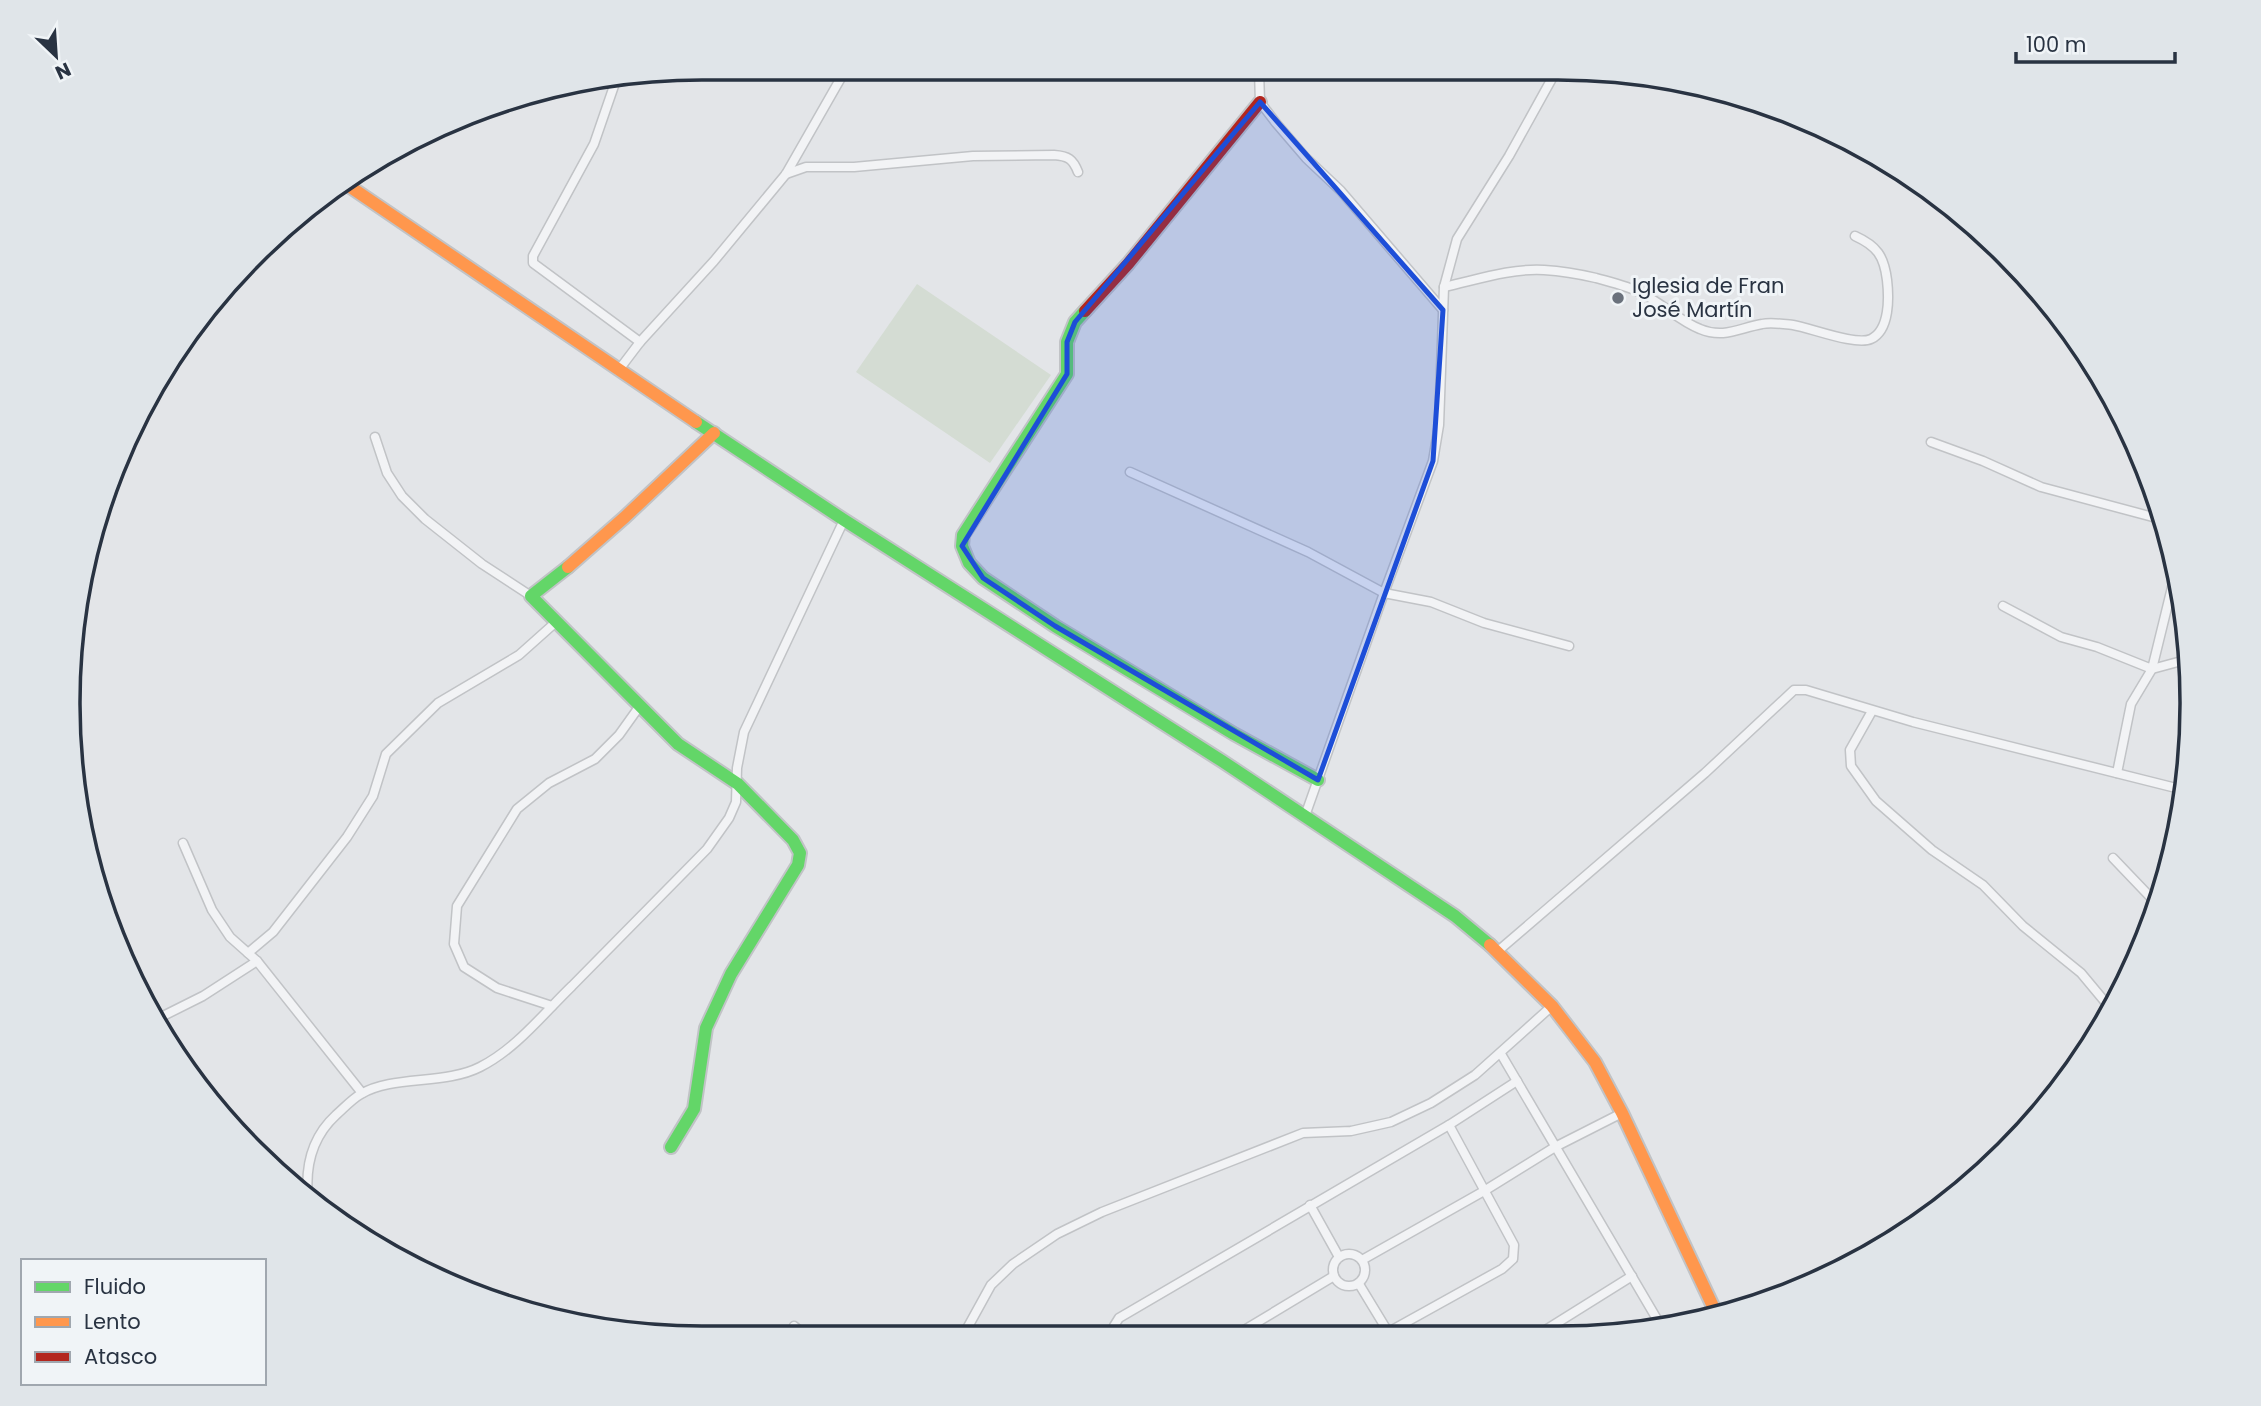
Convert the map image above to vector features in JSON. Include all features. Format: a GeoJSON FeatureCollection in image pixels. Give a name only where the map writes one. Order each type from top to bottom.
{"type":"FeatureCollection","features":[{"type":"Feature","properties":{"kind":"street"},"geometry":{"type":"LineString","coordinates":[[618,371],[786,174],[840,80]]}},
{"type":"Feature","properties":{"kind":"street"},"geometry":{"type":"LineString","coordinates":[[1259,80],[1260,102],[1306,158],[1341,191],[1443,310]]}},
{"type":"Feature","properties":{"kind":"street"},"geometry":{"type":"LineString","coordinates":[[1305,816],[1433,461],[1439,425],[1444,287],[1457,239],[1510,156],[1551,80]]}},
{"type":"Feature","properties":{"kind":"street"},"geometry":{"type":"LineString","coordinates":[[614,87],[594,144],[548,226],[533,256],[533,264],[640,342]]}},
{"type":"Feature","properties":{"kind":"street"},"geometry":{"type":"LineString","coordinates":[[1260,102],[1128,264],[1075,322],[1067,342],[1067,374],[963,535],[962,546],[969,562],[983,578],[1055,626],[1318,780]]}},
{"type":"Feature","properties":{"kind":"street"},"geometry":{"type":"LineString","coordinates":[[786,174],[806,167],[854,167],[973,156],[1054,155],[1067,156],[1074,162],[1078,172]]}},
{"type":"Feature","properties":{"kind":"street"},"geometry":{"type":"LineString","coordinates":[[352,188],[618,371],[844,520],[1305,816],[1455,916],[1498,951],[1552,1006],[1595,1062],[1622,1113],[1713,1306]]}},
{"type":"Feature","properties":{"kind":"street"},"geometry":{"type":"LineString","coordinates":[[1444,287],[1521,271],[1542,270],[1596,278],[1641,292],[1700,329],[1713,332],[1730,334],[1763,324],[1793,325],[1859,340],[1871,339],[1880,331],[1886,316],[1886,275],[1882,257],[1872,244],[1855,236]]}},
{"type":"Feature","properties":{"kind":"street"},"geometry":{"type":"LineString","coordinates":[[531,596],[556,578],[634,509],[714,433]]}},
{"type":"Feature","properties":{"kind":"street"},"geometry":{"type":"LineString","coordinates":[[375,437],[387,473],[402,496],[425,519],[482,564],[531,596],[678,744],[738,784],[793,840],[800,853],[798,865],[731,974],[706,1028],[694,1109],[671,1147]]}},
{"type":"Feature","properties":{"kind":"street"},"geometry":{"type":"LineString","coordinates":[[1931,442],[1983,461],[2041,487],[2151,517]]}},
{"type":"Feature","properties":{"kind":"street"},"geometry":{"type":"LineString","coordinates":[[1130,472],[1308,552],[1384,593],[1431,602],[1494,627],[1569,646]]}},
{"type":"Feature","properties":{"kind":"street"},"geometry":{"type":"LineString","coordinates":[[306,1182],[313,1146],[324,1127],[362,1093],[395,1083],[438,1079],[479,1068],[517,1041],[706,849],[729,818],[736,802],[737,768],[744,732],[844,520]]}},
{"type":"Feature","properties":{"kind":"street"},"geometry":{"type":"LineString","coordinates":[[2117,773],[2131,704],[2152,669],[2171,593]]}},
{"type":"Feature","properties":{"kind":"street"},"geometry":{"type":"LineString","coordinates":[[2003,606],[2062,637],[2097,647],[2152,669],[2179,662]]}},
{"type":"Feature","properties":{"kind":"street"},"geometry":{"type":"LineString","coordinates":[[248,953],[272,932],[347,837],[373,796],[386,754],[438,703],[519,655],[556,622]]}},
{"type":"Feature","properties":{"kind":"street"},"geometry":{"type":"LineString","coordinates":[[1498,951],[1705,773],[1794,690],[1806,690],[1872,710],[2174,788]]}},
{"type":"Feature","properties":{"kind":"street"},"geometry":{"type":"LineString","coordinates":[[552,1006],[497,988],[464,967],[454,944],[457,906],[517,809],[549,783],[595,759],[619,736],[639,707]]}},
{"type":"Feature","properties":{"kind":"street"},"geometry":{"type":"LineString","coordinates":[[1872,710],[1850,750],[1851,766],[1876,801],[1932,850],[1983,885],[2023,926],[2081,973],[2104,1001]]}},
{"type":"Feature","properties":{"kind":"street"},"geometry":{"type":"LineString","coordinates":[[183,843],[212,910],[230,937],[257,961],[362,1093]]}},
{"type":"Feature","properties":{"kind":"street"},"geometry":{"type":"LineString","coordinates":[[2113,859],[2149,896]]}},
{"type":"Feature","properties":{"kind":"street"},"geometry":{"type":"LineString","coordinates":[[165,1015],[203,996],[257,961]]}},
{"type":"Feature","properties":{"kind":"street"},"geometry":{"type":"LineString","coordinates":[[968,1326],[991,1286],[1013,1264],[1057,1234],[1102,1212],[1303,1133],[1324,1130],[1351,1131],[1391,1122],[1431,1103],[1475,1075],[1552,1006]]}},
{"type":"Feature","properties":{"kind":"street"},"geometry":{"type":"LineString","coordinates":[[1501,1054],[1656,1317]]}},
{"type":"Feature","properties":{"kind":"street"},"geometry":{"type":"LineString","coordinates":[[1114,1326],[1119,1318],[1449,1125],[1517,1082]]}},
{"type":"Feature","properties":{"kind":"street"},"geometry":{"type":"LineString","coordinates":[[1362,1260],[1555,1147],[1622,1113]]}},
{"type":"Feature","properties":{"kind":"street"},"geometry":{"type":"LineString","coordinates":[[1402,1326],[1502,1269],[1513,1259],[1514,1245],[1449,1125]]}},
{"type":"Feature","properties":{"kind":"street"},"geometry":{"type":"LineString","coordinates":[[1310,1205],[1339,1257]]}},
{"type":"Feature","properties":{"kind":"street"},"geometry":{"type":"LineString","coordinates":[[1349,1254],[1362,1260],[1366,1270],[1359,1284],[1345,1286],[1334,1276],[1333,1266],[1339,1257],[1349,1254]]}},
{"type":"Feature","properties":{"kind":"street"},"geometry":{"type":"LineString","coordinates":[[1251,1326],[1334,1276]]}},
{"type":"Feature","properties":{"kind":"street"},"geometry":{"type":"LineString","coordinates":[[1552,1326],[1632,1276]]}},
{"type":"Feature","properties":{"kind":"street"},"geometry":{"type":"LineString","coordinates":[[1359,1284],[1383,1326]]}},
{"type":"Feature","properties":{"kind":"highlighted area"},"geometry":{"type":"Polygon","coordinates":[[[1260,102],[1443,310],[1433,461],[1318,780],[1055,626],[983,578],[962,546],[1067,374],[1067,342],[1075,322],[1260,102]]]}},
{"type":"Feature","properties":{"kind":"shaded area"},"geometry":{"type":"Polygon","coordinates":[[[917,284],[1051,375],[990,463],[856,372],[917,284]]]}},
{"type":"Feature","properties":{"kind":"traffic: fast"},"geometry":{"type":"LineString","coordinates":[[1085,311],[1075,322],[1067,342],[1067,374],[963,535],[962,546],[969,563],[983,578],[1055,626],[1234,734],[1318,780]]}},
{"type":"Feature","properties":{"kind":"traffic: fast"},"geometry":{"type":"LineString","coordinates":[[696,422],[844,520],[1222,761],[1455,916],[1490,945]]}},
{"type":"Feature","properties":{"kind":"traffic: fast"},"geometry":{"type":"LineString","coordinates":[[568,567],[531,596],[678,744],[738,784],[793,840],[800,853],[798,865],[731,974],[706,1028],[694,1109],[671,1147]]}},
{"type":"Feature","properties":{"kind":"traffic: slow"},"geometry":{"type":"LineString","coordinates":[[352,188],[696,422]]}},
{"type":"Feature","properties":{"kind":"traffic: slow"},"geometry":{"type":"LineString","coordinates":[[568,567],[714,433]]}},
{"type":"Feature","properties":{"kind":"traffic: slow"},"geometry":{"type":"LineString","coordinates":[[1490,945],[1552,1006],[1595,1062],[1622,1113],[1713,1306]]}},
{"type":"Feature","properties":{"kind":"traffic: jam"},"geometry":{"type":"LineString","coordinates":[[1085,311],[1128,264],[1260,102]]}},
{"type":"Feature","properties":{"kind":"place","name":"Iglesia de Fran José Martín"},"geometry":{"type":"Point","coordinates":[1618,298]}}]}
